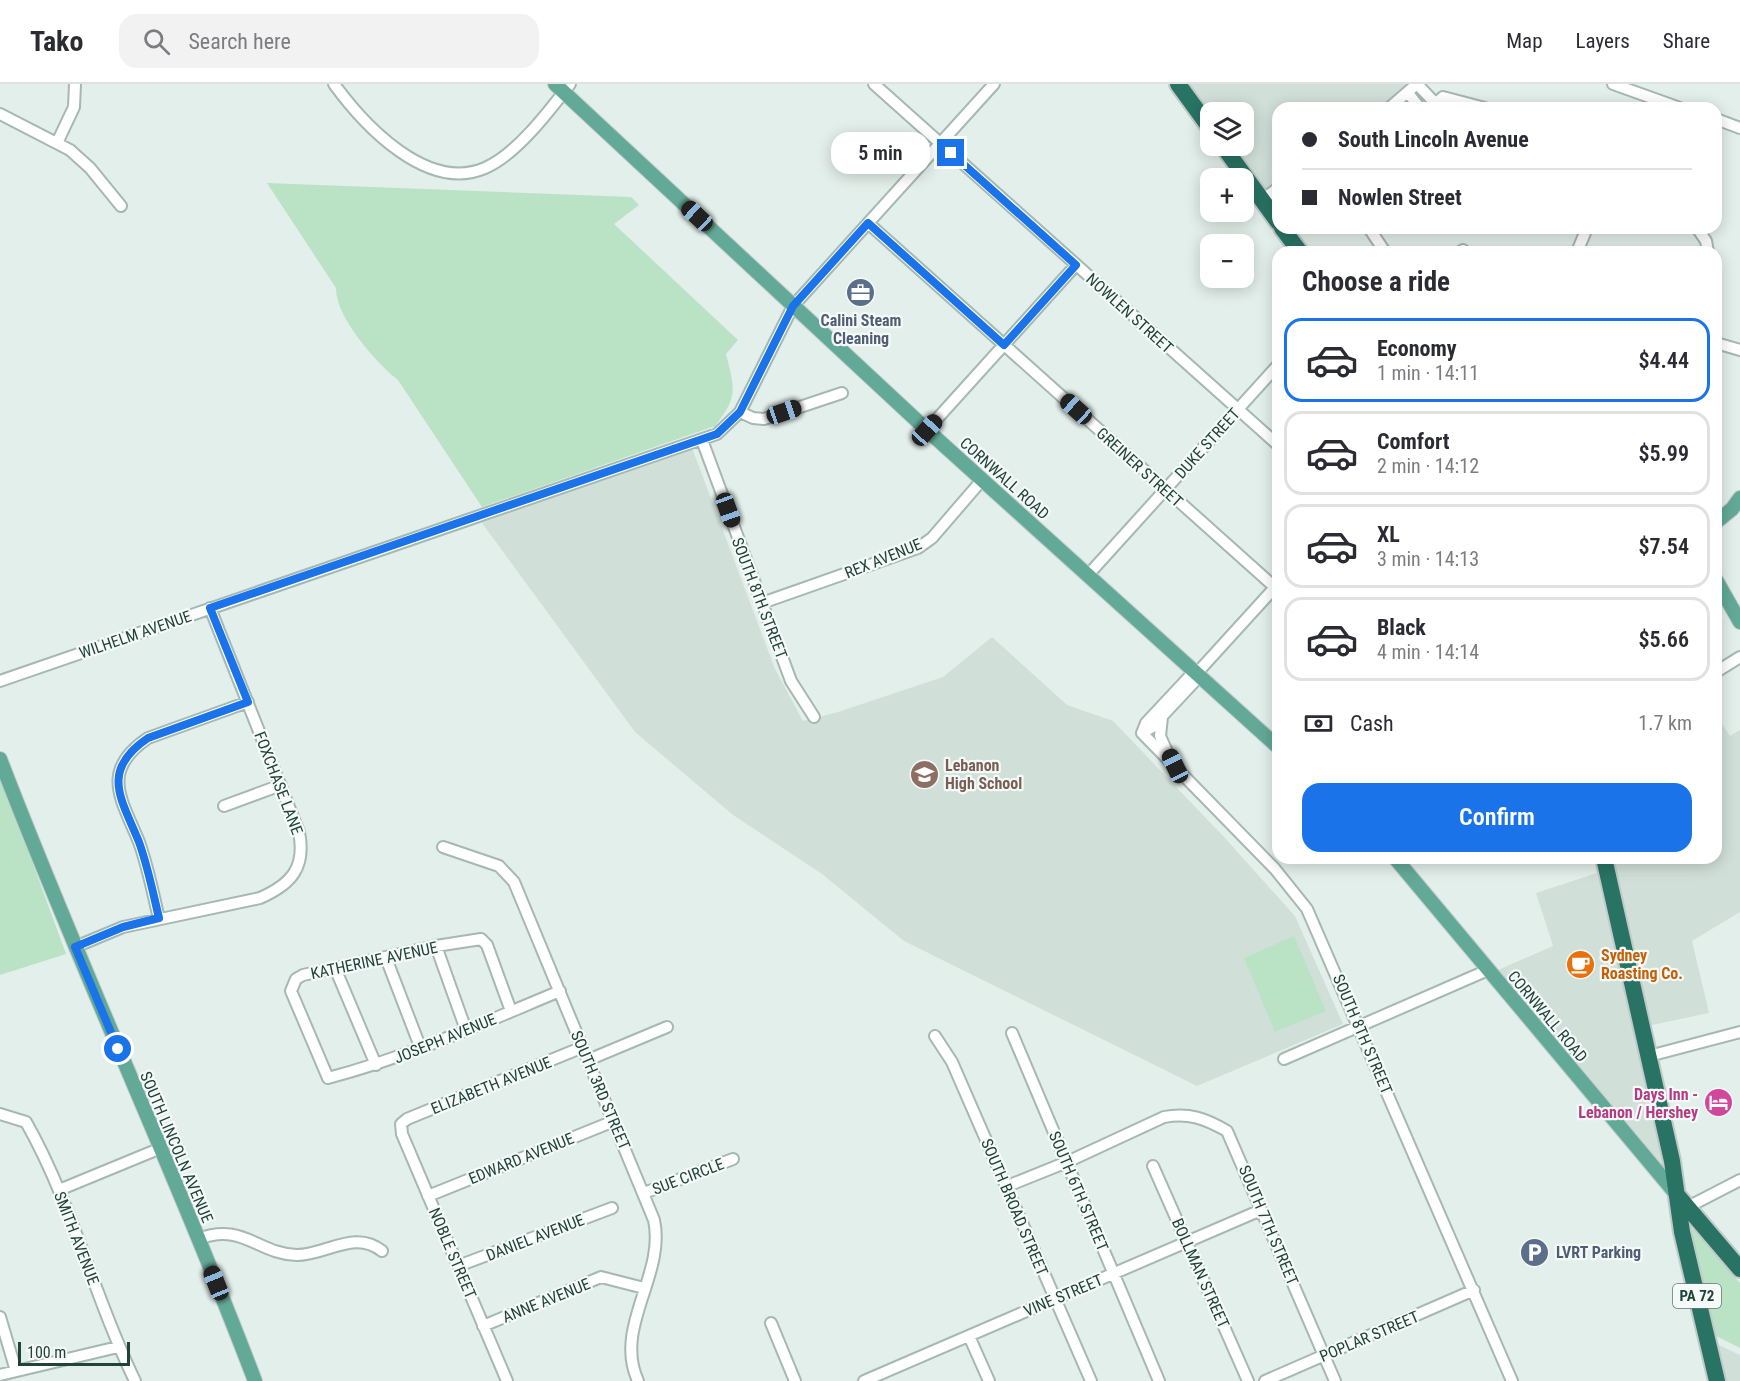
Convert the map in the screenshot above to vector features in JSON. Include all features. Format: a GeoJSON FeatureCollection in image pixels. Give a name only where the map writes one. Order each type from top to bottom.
{"type":"FeatureCollection","features":[{"type":"Feature","properties":{"kind":"highway"},"geometry":{"type":"LineString","coordinates":[[1178,84],[1200,115]]}},
{"type":"Feature","properties":{"kind":"highway"},"geometry":{"type":"LineString","coordinates":[[1230,156],[1272,214]]}},
{"type":"Feature","properties":{"kind":"highway","name":"PA 72"},"geometry":{"type":"LineString","coordinates":[[1605,864],[1681,1204],[1717,1381]]}},
{"type":"Feature","properties":{"kind":"highway","name":"PA 72"},"geometry":{"type":"LineString","coordinates":[[1681,1204],[1740,1269]]}},
{"type":"Feature","properties":{"kind":"main road","name":"CORNWALL ROAD"},"geometry":{"type":"LineString","coordinates":[[563,87],[927,430],[1272,742]]}},
{"type":"Feature","properties":{"kind":"main road"},"geometry":{"type":"LineString","coordinates":[[1722,516],[1740,498]]}},
{"type":"Feature","properties":{"kind":"main road"},"geometry":{"type":"LineString","coordinates":[[1722,590],[1740,622]]}},
{"type":"Feature","properties":{"kind":"main road","name":"SOUTH LINCOLN AVENUE"},"geometry":{"type":"LineString","coordinates":[[0,759],[75,947],[161,1148],[255,1381]]}},
{"type":"Feature","properties":{"kind":"main road","name":"CORNWALL ROAD"},"geometry":{"type":"LineString","coordinates":[[1400,864],[1681,1204]]}},
{"type":"Feature","properties":{"kind":"street"},"geometry":{"type":"LineString","coordinates":[[57,143],[74,107],[75,84]]}},
{"type":"Feature","properties":{"kind":"street"},"geometry":{"type":"LineString","coordinates":[[334,84],[366,124],[398,151],[434,167],[464,172],[486,168],[501,158],[563,87]]}},
{"type":"Feature","properties":{"kind":"street","name":"NOWLEN STREET"},"geometry":{"type":"LineString","coordinates":[[874,84],[1272,440]]}},
{"type":"Feature","properties":{"kind":"street","name":"WILHELM AVENUE"},"geometry":{"type":"LineString","coordinates":[[0,681],[702,440],[724,430],[740,412],[793,306],[994,84]]}},
{"type":"Feature","properties":{"kind":"street"},"geometry":{"type":"LineString","coordinates":[[1397,102],[1417,84],[1430,102]]}},
{"type":"Feature","properties":{"kind":"street"},"geometry":{"type":"LineString","coordinates":[[1613,84],[1640,102]]}},
{"type":"Feature","properties":{"kind":"street"},"geometry":{"type":"LineString","coordinates":[[1408,93],[1415,102]]}},
{"type":"Feature","properties":{"kind":"street"},"geometry":{"type":"LineString","coordinates":[[1437,102],[1443,97],[1462,102]]}},
{"type":"Feature","properties":{"kind":"street"},"geometry":{"type":"LineString","coordinates":[[0,114],[57,143],[81,159],[121,206]]}},
{"type":"Feature","properties":{"kind":"street"},"geometry":{"type":"LineString","coordinates":[[1722,121],[1740,128]]}},
{"type":"Feature","properties":{"kind":"street"},"geometry":{"type":"LineString","coordinates":[[1262,200],[1272,192]]}},
{"type":"Feature","properties":{"kind":"street","name":"GREINER STREET"},"geometry":{"type":"LineString","coordinates":[[868,223],[1272,583]]}},
{"type":"Feature","properties":{"kind":"street"},"geometry":{"type":"LineString","coordinates":[[927,430],[1076,265]]}},
{"type":"Feature","properties":{"kind":"street"},"geometry":{"type":"LineString","coordinates":[[1722,346],[1740,350]]}},
{"type":"Feature","properties":{"kind":"street","name":"DUKE STREET"},"geometry":{"type":"LineString","coordinates":[[1088,575],[1272,372]]}},
{"type":"Feature","properties":{"kind":"street"},"geometry":{"type":"LineString","coordinates":[[740,412],[753,418],[764,419],[842,393]]}},
{"type":"Feature","properties":{"kind":"street","name":"SOUTH 8TH STREET"},"geometry":{"type":"LineString","coordinates":[[702,440],[791,681],[814,717]]}},
{"type":"Feature","properties":{"kind":"street","name":"REX AVENUE"},"geometry":{"type":"LineString","coordinates":[[762,603],[918,548],[932,538],[982,480]]}},
{"type":"Feature","properties":{"kind":"street"},"geometry":{"type":"LineString","coordinates":[[1142,733],[1151,718],[1190,676],[1197,673],[1272,592]]}},
{"type":"Feature","properties":{"kind":"street","name":"FOXCHASE LANE"},"geometry":{"type":"LineString","coordinates":[[75,947],[123,927],[260,898],[279,889],[295,874],[303,851],[299,832],[210,608]]}},
{"type":"Feature","properties":{"kind":"street"},"geometry":{"type":"LineString","coordinates":[[1722,668],[1740,657]]}},
{"type":"Feature","properties":{"kind":"street"},"geometry":{"type":"LineString","coordinates":[[1142,733],[1151,728],[1195,681],[1197,673]]}},
{"type":"Feature","properties":{"kind":"street"},"geometry":{"type":"LineString","coordinates":[[159,918],[139,843],[120,800],[117,780],[123,762],[134,748],[148,738],[248,702]]}},
{"type":"Feature","properties":{"kind":"street"},"geometry":{"type":"LineString","coordinates":[[1161,717],[1160,736],[1175,766]]}},
{"type":"Feature","properties":{"kind":"street","name":"SOUTH 8TH STREET"},"geometry":{"type":"LineString","coordinates":[[1142,733],[1301,899],[1319,933],[1512,1381]]}},
{"type":"Feature","properties":{"kind":"street"},"geometry":{"type":"LineString","coordinates":[[224,806],[281,785]]}},
{"type":"Feature","properties":{"kind":"street","name":"SOUTH 3RD STREET"},"geometry":{"type":"LineString","coordinates":[[443,848],[499,866],[510,876],[644,1193],[657,1232],[629,1352],[638,1381]]}},
{"type":"Feature","properties":{"kind":"street","name":"KATHERINE AVENUE"},"geometry":{"type":"LineString","coordinates":[[328,1078],[291,991],[296,979],[303,975],[436,946],[481,939],[488,945],[511,1011]]}},
{"type":"Feature","properties":{"kind":"street"},"geometry":{"type":"LineString","coordinates":[[436,946],[466,1030]]}},
{"type":"Feature","properties":{"kind":"street"},"geometry":{"type":"LineString","coordinates":[[386,958],[421,1049]]}},
{"type":"Feature","properties":{"kind":"street"},"geometry":{"type":"LineString","coordinates":[[335,968],[376,1065]]}},
{"type":"Feature","properties":{"kind":"street"},"geometry":{"type":"LineString","coordinates":[[1284,1059],[1488,970]]}},
{"type":"Feature","properties":{"kind":"street","name":"JOSEPH AVENUE"},"geometry":{"type":"LineString","coordinates":[[328,1078],[376,1065],[421,1049],[560,991]]}},
{"type":"Feature","properties":{"kind":"street"},"geometry":{"type":"LineString","coordinates":[[588,1060],[667,1027]]}},
{"type":"Feature","properties":{"kind":"street"},"geometry":{"type":"LineString","coordinates":[[1649,1056],[1740,1032]]}},
{"type":"Feature","properties":{"kind":"street","name":"SOUTH 6TH STREET"},"geometry":{"type":"LineString","coordinates":[[1012,1033],[1159,1381]]}},
{"type":"Feature","properties":{"kind":"street","name":"SOUTH BROAD STREET"},"geometry":{"type":"LineString","coordinates":[[935,1036],[952,1062],[1091,1381]]}},
{"type":"Feature","properties":{"kind":"street","name":"ELIZABETH AVENUE"},"geometry":{"type":"LineString","coordinates":[[401,1124],[407,1119],[583,1047]]}},
{"type":"Feature","properties":{"kind":"street","name":"SMITH AVENUE"},"geometry":{"type":"LineString","coordinates":[[0,1114],[26,1122],[59,1190],[118,1347],[135,1381]]}},
{"type":"Feature","properties":{"kind":"street","name":"SOUTH 7TH STREET"},"geometry":{"type":"LineString","coordinates":[[1067,1162],[1164,1117],[1179,1114],[1200,1117],[1227,1131],[1335,1381]]}},
{"type":"Feature","properties":{"kind":"street","name":"EDWARD AVENUE"},"geometry":{"type":"LineString","coordinates":[[428,1196],[614,1121]]}},
{"type":"Feature","properties":{"kind":"street","name":"NOBLE STREET"},"geometry":{"type":"LineString","coordinates":[[401,1124],[402,1134],[507,1381]]}},
{"type":"Feature","properties":{"kind":"street"},"geometry":{"type":"LineString","coordinates":[[59,1190],[161,1148]]}},
{"type":"Feature","properties":{"kind":"street","name":"SUE CIRCLE"},"geometry":{"type":"LineString","coordinates":[[644,1193],[733,1159]]}},
{"type":"Feature","properties":{"kind":"street"},"geometry":{"type":"LineString","coordinates":[[1005,1187],[1067,1162]]}},
{"type":"Feature","properties":{"kind":"street","name":"BOLLMAN STREET"},"geometry":{"type":"LineString","coordinates":[[1153,1166],[1248,1381]]}},
{"type":"Feature","properties":{"kind":"street"},"geometry":{"type":"LineString","coordinates":[[1681,1204],[1740,1180]]}},
{"type":"Feature","properties":{"kind":"street","name":"DANIEL AVENUE"},"geometry":{"type":"LineString","coordinates":[[458,1266],[612,1208]]}},
{"type":"Feature","properties":{"kind":"street","name":"VINE STREET"},"geometry":{"type":"LineString","coordinates":[[864,1381],[1262,1210]]}},
{"type":"Feature","properties":{"kind":"street"},"geometry":{"type":"LineString","coordinates":[[198,1239],[219,1233],[233,1233],[294,1255],[358,1242],[370,1242],[382,1251]]}},
{"type":"Feature","properties":{"kind":"street","name":"ANNE AVENUE"},"geometry":{"type":"LineString","coordinates":[[483,1326],[601,1277],[644,1288]]}},
{"type":"Feature","properties":{"kind":"street","name":"POPLAR STREET"},"geometry":{"type":"LineString","coordinates":[[1265,1381],[1474,1290]]}},
{"type":"Feature","properties":{"kind":"street"},"geometry":{"type":"LineString","coordinates":[[0,1317],[16,1371]]}},
{"type":"Feature","properties":{"kind":"street"},"geometry":{"type":"LineString","coordinates":[[771,1323],[795,1381]]}},
{"type":"Feature","properties":{"kind":"street"},"geometry":{"type":"LineString","coordinates":[[969,1336],[989,1381]]}},
{"type":"Feature","properties":{"kind":"street"},"geometry":{"type":"LineString","coordinates":[[0,1375],[118,1347]]}},
{"type":"Feature","properties":{"kind":"street"},"geometry":{"type":"LineString","coordinates":[[889,1370],[894,1381]]}},
{"type":"Feature","properties":{"kind":"shaded area"},"geometry":{"type":"Polygon","coordinates":[[[1178,84],[1417,84],[1396,102],[1272,102],[1272,192],[1262,200],[1254,189],[1254,168],[1239,168],[1230,156],[1254,156],[1254,102],[1200,102],[1200,114],[1178,84]]]}},
{"type":"Feature","properties":{"kind":"shaded area","name":"Lebanon High School"},"geometry":{"type":"Polygon","coordinates":[[[692,448],[775,669],[803,721],[838,712],[943,677],[992,637],[1067,705],[1113,721],[1224,837],[1295,916],[1343,1024],[1197,1086],[904,941],[822,874],[733,815],[635,732],[482,523],[692,448]]]}},
{"type":"Feature","properties":{"kind":"shaded area"},"geometry":{"type":"Polygon","coordinates":[[[1722,724],[1730,736],[1740,730],[1740,912],[1692,941],[1709,1013],[1647,1026],[1610,864],[1722,864],[1722,724]]]}},
{"type":"Feature","properties":{"kind":"shaded area"},"geometry":{"type":"Polygon","coordinates":[[[1597,873],[1665,1163],[1663,1166],[1498,970],[1553,946],[1536,893],[1597,873]]]}},
{"type":"Feature","properties":{"kind":"shaded area"},"geometry":{"type":"Polygon","coordinates":[[[1717,1344],[1740,1355],[1740,1381],[1726,1381],[1717,1344]]]}},
{"type":"Feature","properties":{"kind":"green space"},"geometry":{"type":"Polygon","coordinates":[[[267,183],[631,197],[639,205],[614,224],[738,340],[726,354],[733,385],[728,407],[715,426],[482,507],[398,380],[368,351],[349,325],[337,299],[336,288],[267,183]]]}},
{"type":"Feature","properties":{"kind":"green space"},"geometry":{"type":"Polygon","coordinates":[[[0,774],[66,954],[0,975],[0,774]]]}},
{"type":"Feature","properties":{"kind":"green space"},"geometry":{"type":"Polygon","coordinates":[[[1294,936],[1326,1011],[1275,1032],[1244,958],[1294,936]]]}},
{"type":"Feature","properties":{"kind":"green space"},"geometry":{"type":"Polygon","coordinates":[[[1694,1229],[1740,1283],[1740,1348],[1716,1336],[1691,1230],[1694,1229]]]}},
{"type":"Feature","properties":{"kind":"place","name":"Calini Steam Cleaning"},"geometry":{"type":"Point","coordinates":[861,292]}},
{"type":"Feature","properties":{"kind":"place","name":"Lebanon High School"},"geometry":{"type":"Point","coordinates":[924,774]}},
{"type":"Feature","properties":{"kind":"place","name":"Sydney Roasting Co."},"geometry":{"type":"Point","coordinates":[1580,964]}},
{"type":"Feature","properties":{"kind":"place","name":"Days Inn - Lebanon / Hershey"},"geometry":{"type":"Point","coordinates":[1719,1103]}},
{"type":"Feature","properties":{"kind":"place","name":"LVRT Parking"},"geometry":{"type":"Point","coordinates":[1535,1252]}},
{"type":"Feature","properties":{"kind":"route"},"geometry":{"type":"LineString","coordinates":[[118,1049],[75,947],[123,927],[159,918],[139,843],[120,800],[117,780],[123,762],[134,748],[148,738],[248,702],[210,608],[709,438],[724,430],[740,412],[793,306],[868,223],[1004,345],[1076,265],[951,153]]}}]}
